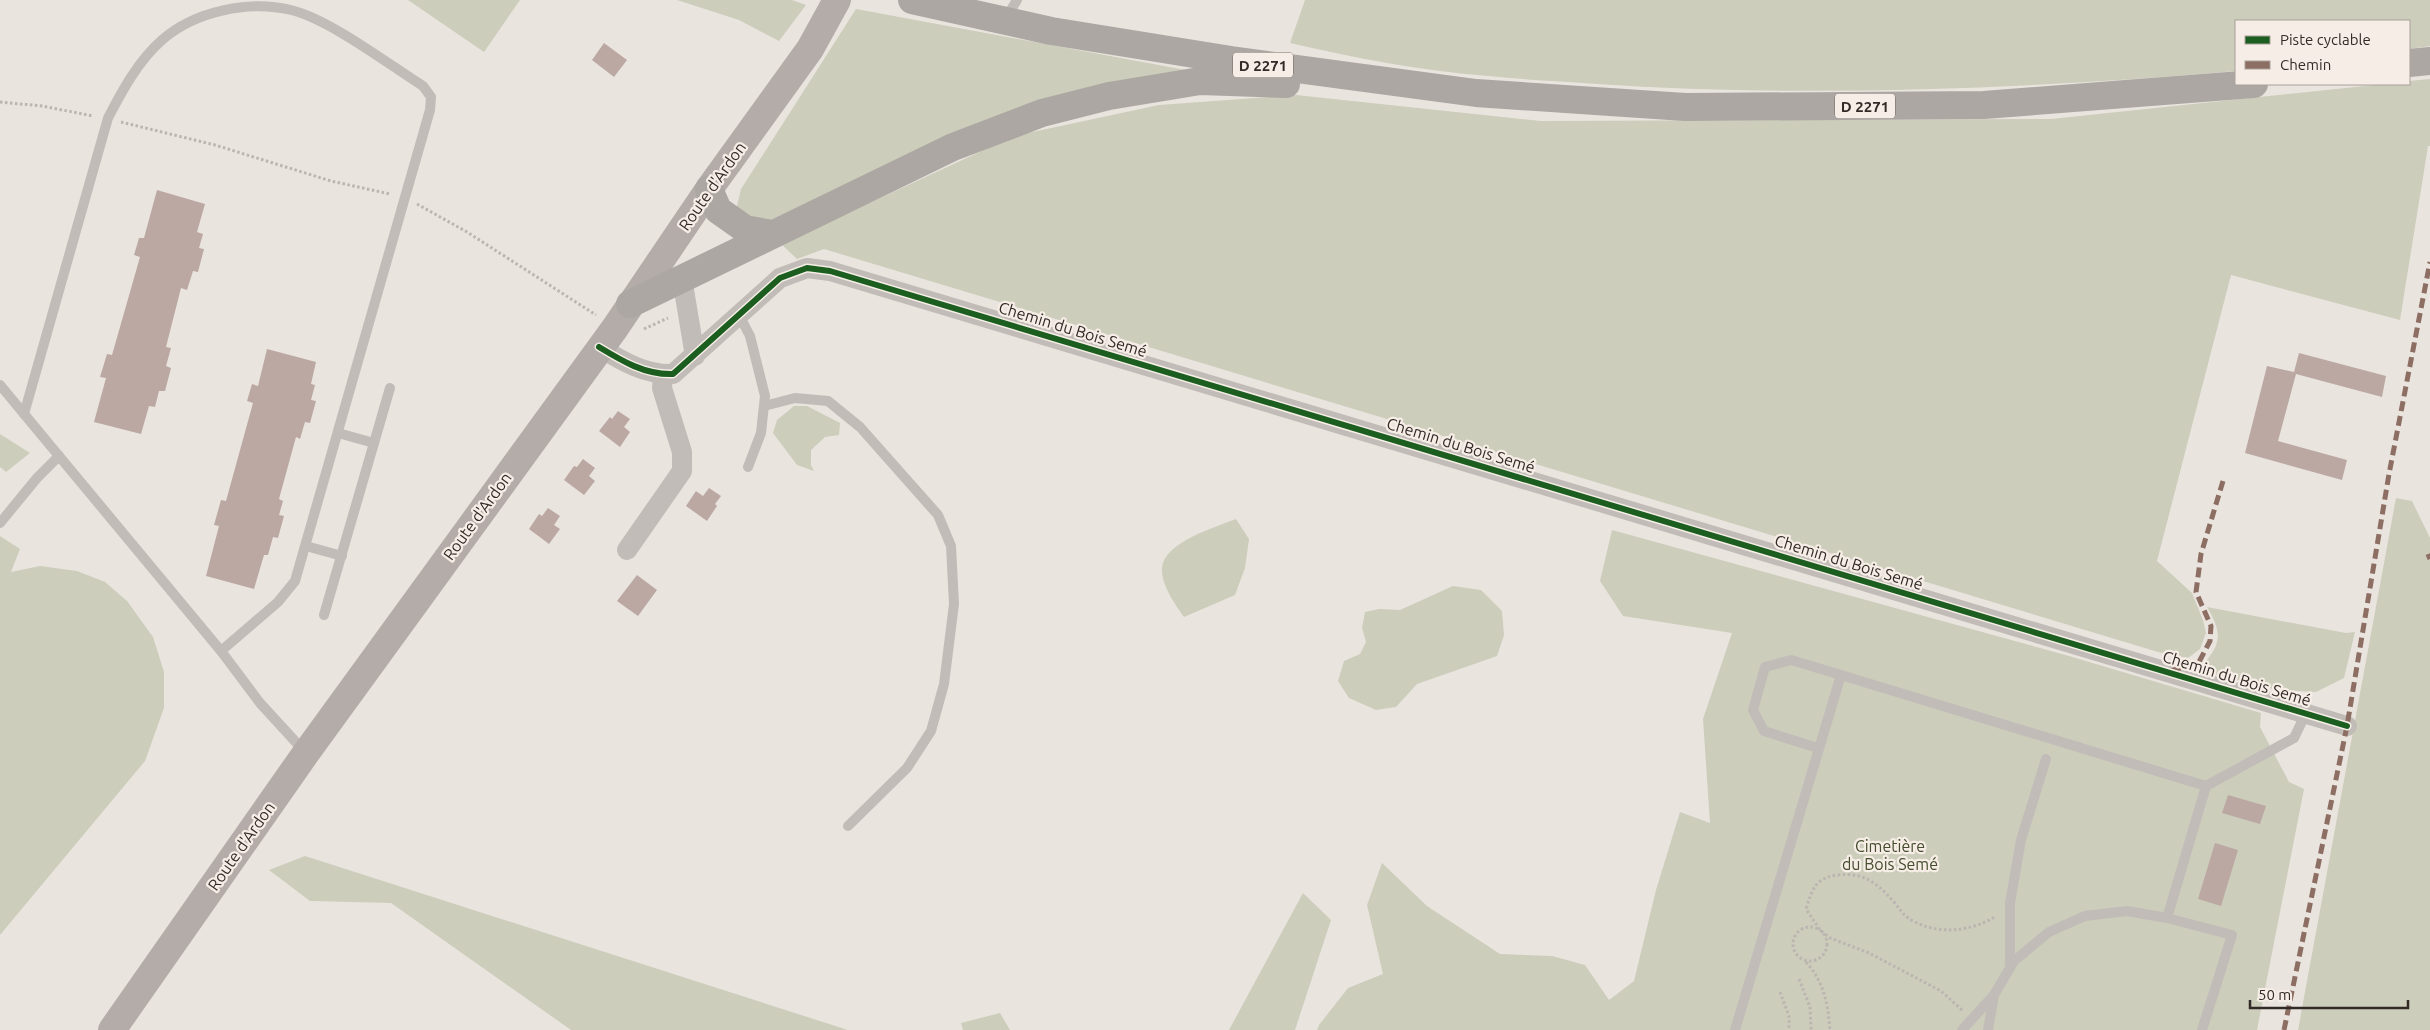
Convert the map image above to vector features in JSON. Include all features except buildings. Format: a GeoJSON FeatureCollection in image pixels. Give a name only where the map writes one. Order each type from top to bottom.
{"type":"FeatureCollection","features":[{"type":"Feature","properties":{"kind":"highway","name":"D 2271"},"geometry":{"type":"LineString","coordinates":[[912,0],[1051,31],[1231,60],[1476,93],[1685,107],[1984,105],[2241,85]]}},
{"type":"Feature","properties":{"kind":"highway"},"geometry":{"type":"LineString","coordinates":[[946,0],[1012,9],[1051,31]]}},
{"type":"Feature","properties":{"kind":"highway"},"geometry":{"type":"LineString","coordinates":[[2410,63],[2430,60]]}},
{"type":"Feature","properties":{"kind":"highway"},"geometry":{"type":"LineString","coordinates":[[630,304],[953,147],[1042,112],[1109,96],[1200,80],[1268,83],[1395,95],[1476,93]]}},
{"type":"Feature","properties":{"kind":"highway"},"geometry":{"type":"LineString","coordinates":[[709,189],[718,210],[744,229],[772,234]]}},
{"type":"Feature","properties":{"kind":"main road","name":"Route d'Ardon"},"geometry":{"type":"LineString","coordinates":[[112,1030],[306,753],[630,304],[709,189],[810,49],[837,0]]}},
{"type":"Feature","properties":{"kind":"street","name":"Chemin du Bois Semé"},"geometry":{"type":"LineString","coordinates":[[663,374],[673,374],[695,356],[780,278],[807,268],[830,270],[2348,726]]}},
{"type":"Feature","properties":{"kind":"street"},"geometry":{"type":"LineString","coordinates":[[682,278],[695,356]]}},
{"type":"Feature","properties":{"kind":"street"},"geometry":{"type":"LineString","coordinates":[[599,347],[637,368],[663,374],[662,388],[682,452],[682,471],[627,550]]}},
{"type":"Feature","properties":{"kind":"lane"},"geometry":{"type":"LineString","coordinates":[[24,414],[108,118],[141,62],[162,40],[189,23],[223,10],[255,6],[292,10],[323,23],[423,86],[431,97],[430,110],[295,581],[278,602],[221,651]]}},
{"type":"Feature","properties":{"kind":"lane"},"geometry":{"type":"LineString","coordinates":[[739,315],[750,336],[765,396],[761,432],[748,467]]}},
{"type":"Feature","properties":{"kind":"lane"},"geometry":{"type":"LineString","coordinates":[[0,385],[221,651],[260,703],[306,753]]}},
{"type":"Feature","properties":{"kind":"lane"},"geometry":{"type":"LineString","coordinates":[[324,614],[390,388]]}},
{"type":"Feature","properties":{"kind":"lane"},"geometry":{"type":"LineString","coordinates":[[764,406],[795,398],[828,401],[860,427],[938,515],[951,546],[954,604],[944,684],[931,731],[907,768],[848,826]]}},
{"type":"Feature","properties":{"kind":"lane"},"geometry":{"type":"LineString","coordinates":[[338,433],[374,443]]}},
{"type":"Feature","properties":{"kind":"lane"},"geometry":{"type":"LineString","coordinates":[[0,523],[37,478],[59,456]]}},
{"type":"Feature","properties":{"kind":"lane"},"geometry":{"type":"LineString","coordinates":[[306,546],[342,556]]}},
{"type":"Feature","properties":{"kind":"lane"},"geometry":{"type":"LineString","coordinates":[[1818,748],[1764,730],[1753,710],[1765,666],[1791,660],[2206,786]]}},
{"type":"Feature","properties":{"kind":"lane"},"geometry":{"type":"LineString","coordinates":[[1735,1030],[1840,675]]}},
{"type":"Feature","properties":{"kind":"lane"},"geometry":{"type":"LineString","coordinates":[[2167,918],[2206,786],[2294,738],[2306,714]]}},
{"type":"Feature","properties":{"kind":"lane"},"geometry":{"type":"LineString","coordinates":[[2010,969],[2010,908],[2022,840],[2046,759]]}},
{"type":"Feature","properties":{"kind":"lane"},"geometry":{"type":"LineString","coordinates":[[1962,1030],[1994,995],[2014,961],[2049,932],[2085,916],[2127,911],[2167,918],[2232,935],[2202,1030]]}},
{"type":"Feature","properties":{"kind":"lane"},"geometry":{"type":"LineString","coordinates":[[1988,1030],[1994,995]]}},
{"type":"Feature","properties":{"kind":"path"},"geometry":{"type":"LineString","coordinates":[[0,102],[42,106],[108,118],[215,146],[331,181],[406,197],[467,232],[600,318]]}},
{"type":"Feature","properties":{"kind":"path"},"geometry":{"type":"LineString","coordinates":[[1805,961],[1816,961],[1825,954],[1827,940],[1806,909],[1816,884],[1825,877],[1861,875],[1874,883],[1904,916],[1926,927],[1943,932],[1984,923],[2010,908]]}},
{"type":"Feature","properties":{"kind":"path"},"geometry":{"type":"LineString","coordinates":[[1830,1030],[1826,997],[1814,971],[1795,953],[1794,938],[1804,928],[1813,927],[1820,930],[1830,938],[1869,953],[1941,991],[1972,1020]]}},
{"type":"Feature","properties":{"kind":"path"},"geometry":{"type":"LineString","coordinates":[[1799,979],[1810,1007],[1810,1030]]}},
{"type":"Feature","properties":{"kind":"path"},"geometry":{"type":"LineString","coordinates":[[1780,992],[1789,1016],[1789,1030]]}},
{"type":"Feature","properties":{"kind":"green space"},"geometry":{"type":"Polygon","coordinates":[[[408,0],[520,0],[484,52],[408,0]]]}},
{"type":"Feature","properties":{"kind":"green space"},"geometry":{"type":"Polygon","coordinates":[[[677,0],[792,0],[806,5],[779,41],[739,20],[677,0]]]}},
{"type":"Feature","properties":{"kind":"green space"},"geometry":{"type":"Polygon","coordinates":[[[1305,0],[2430,0],[2430,46],[2410,49],[2410,20],[2235,20],[2235,71],[1997,87],[1837,91],[1757,90],[1677,88],[1515,79],[1413,67],[1364,59],[1290,43],[1305,0]]]}},
{"type":"Feature","properties":{"kind":"green space"},"geometry":{"type":"Polygon","coordinates":[[[856,9],[1191,71],[766,222],[736,210],[741,189],[856,9]]]}},
{"type":"Feature","properties":{"kind":"green space"},"geometry":{"type":"Polygon","coordinates":[[[2430,79],[2430,146],[2428,146],[2400,320],[2231,275],[2157,561],[2192,593],[2203,620],[2206,633],[2200,649],[2188,658],[2158,652],[824,249],[797,259],[781,244],[1014,136],[1159,105],[1296,95],[1541,121],[2051,119],[2374,85],[2410,85],[2410,81],[2430,79]]]}},
{"type":"Feature","properties":{"kind":"green space"},"geometry":{"type":"Polygon","coordinates":[[[794,406],[807,406],[840,423],[839,435],[825,437],[811,450],[811,465],[814,471],[797,465],[773,433],[777,420],[794,406]]]}},
{"type":"Feature","properties":{"kind":"green space"},"geometry":{"type":"Polygon","coordinates":[[[0,434],[30,453],[6,472],[0,467],[0,434]]]}},
{"type":"Feature","properties":{"kind":"green space"},"geometry":{"type":"Polygon","coordinates":[[[2396,498],[2412,501],[2430,538],[2430,1030],[2298,1030],[2396,498]]]}},
{"type":"Feature","properties":{"kind":"green space"},"geometry":{"type":"Polygon","coordinates":[[[1236,519],[1249,539],[1245,568],[1235,595],[1184,617],[1169,594],[1164,581],[1162,568],[1165,559],[1181,543],[1204,531],[1236,519]]]}},
{"type":"Feature","properties":{"kind":"green space","name":"Cimetière du Bois Semé"},"geometry":{"type":"Polygon","coordinates":[[[1612,530],[2069,656],[2261,713],[2260,727],[2289,782],[2304,789],[2257,1030],[1317,1030],[1348,988],[1383,974],[1367,905],[1382,863],[1427,906],[1500,954],[1552,956],[1585,965],[1609,1000],[1634,981],[1656,890],[1680,812],[1710,823],[1703,719],[1732,633],[1623,616],[1600,581],[1612,530]]]}},
{"type":"Feature","properties":{"kind":"green space"},"geometry":{"type":"Polygon","coordinates":[[[0,536],[20,549],[11,572],[40,566],[77,571],[105,582],[127,601],[153,637],[164,672],[164,708],[145,761],[0,935],[0,536]]]}},
{"type":"Feature","properties":{"kind":"green space"},"geometry":{"type":"Polygon","coordinates":[[[1453,586],[1481,590],[1502,611],[1504,635],[1497,656],[1417,684],[1396,707],[1376,710],[1349,698],[1338,681],[1344,661],[1360,654],[1366,642],[1362,628],[1365,612],[1379,609],[1400,610],[1453,586]]]}},
{"type":"Feature","properties":{"kind":"green space"},"geometry":{"type":"Polygon","coordinates":[[[2207,607],[2346,633],[2355,632],[2344,678],[2316,692],[2277,690],[2198,670],[2212,654],[2218,640],[2216,626],[2207,607]]]}},
{"type":"Feature","properties":{"kind":"green space"},"geometry":{"type":"Polygon","coordinates":[[[305,856],[848,1030],[571,1030],[391,903],[310,901],[269,870],[305,856]]]}},
{"type":"Feature","properties":{"kind":"green space"},"geometry":{"type":"Polygon","coordinates":[[[1303,893],[1331,920],[1295,1030],[1229,1030],[1303,893]]]}},
{"type":"Feature","properties":{"kind":"green space"},"geometry":{"type":"Polygon","coordinates":[[[1000,1013],[1010,1030],[963,1030],[961,1023],[1000,1013]]]}},
{"type":"Feature","properties":{"kind":"marked path"},"geometry":{"type":"LineString","coordinates":[[2284,1030],[2347,726],[2389,474],[2430,262]]}},
{"type":"Feature","properties":{"kind":"marked path"},"geometry":{"type":"LineString","coordinates":[[2171,671],[2199,662],[2210,641],[2211,626],[2196,592],[2201,554],[2223,481]]}},
{"type":"Feature","properties":{"kind":"marked path"},"geometry":{"type":"LineString","coordinates":[[2428,554],[2430,559]]}},
{"type":"Feature","properties":{"kind":"cycle path"},"geometry":{"type":"LineString","coordinates":[[599,347],[643,370],[673,374],[780,278],[807,268],[830,271],[2347,726]]}}]}
